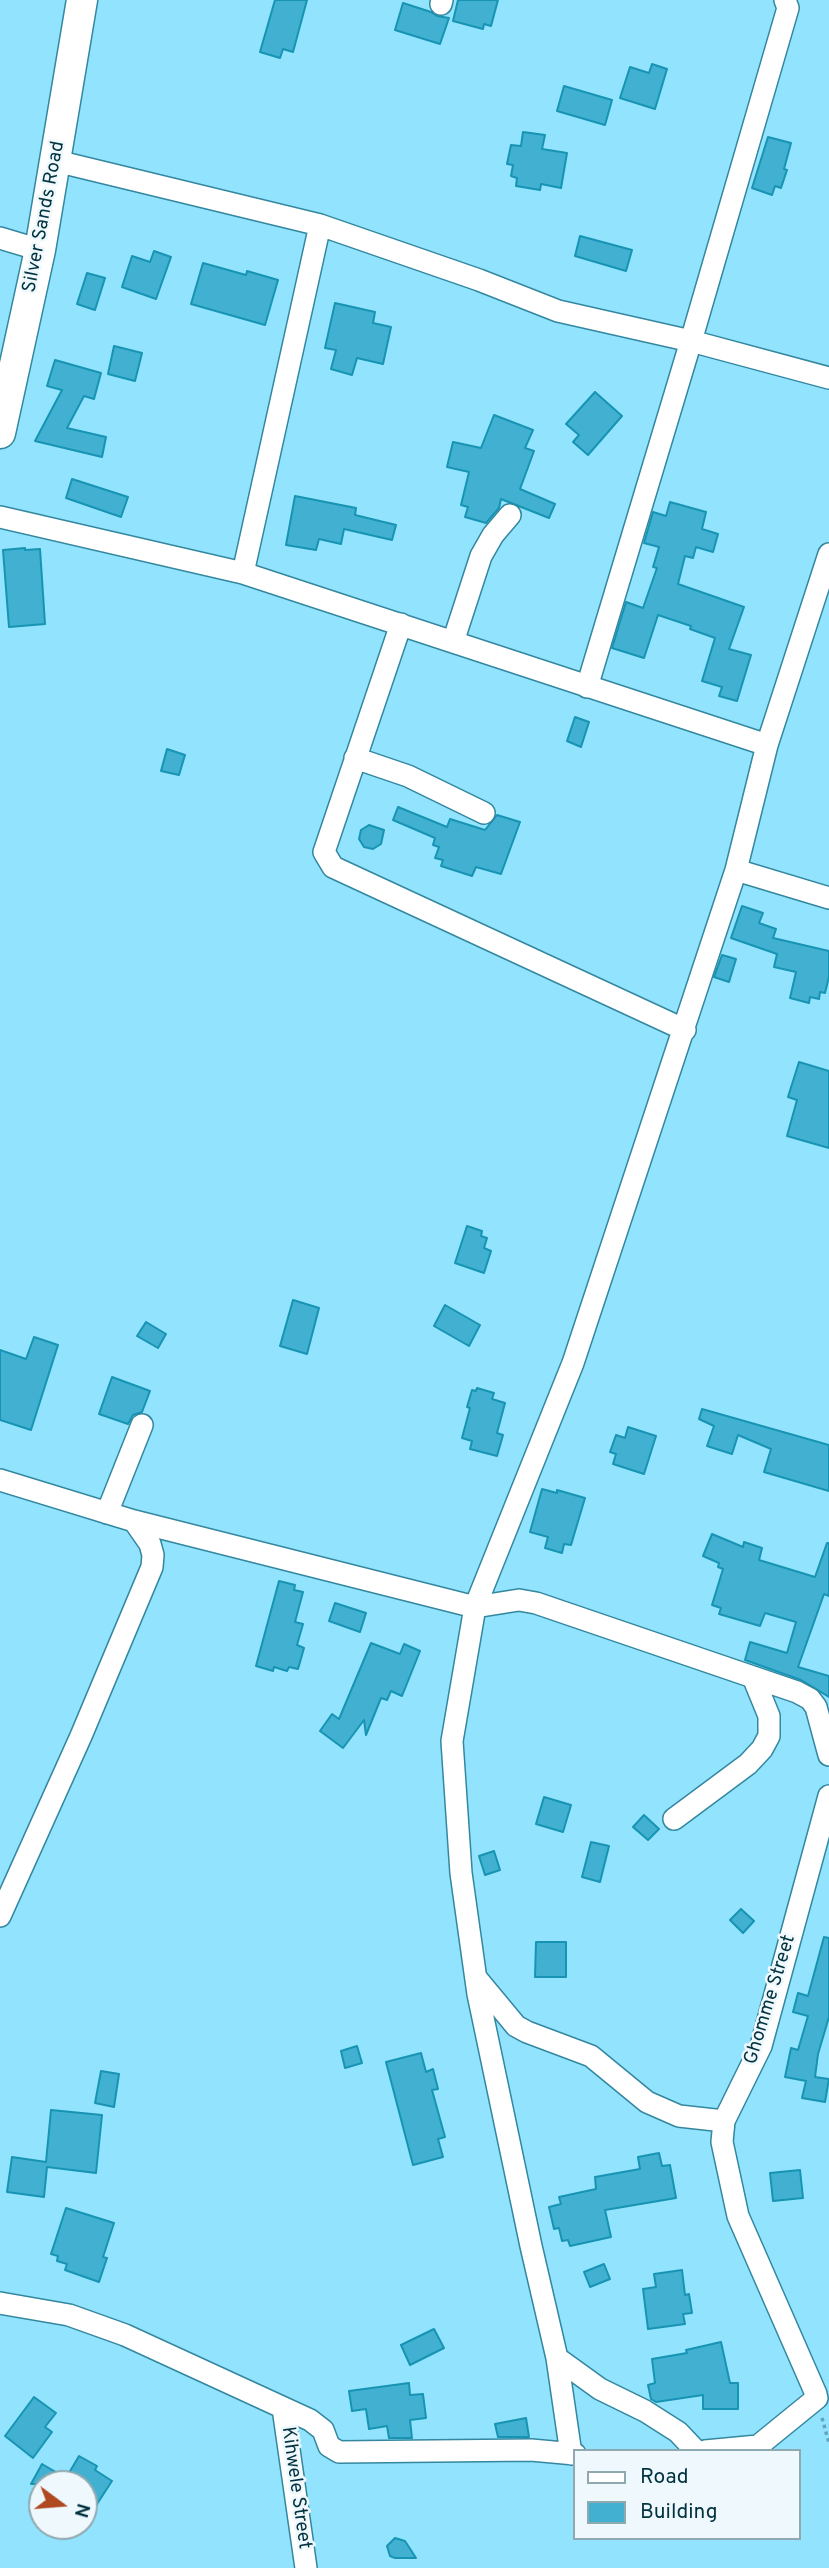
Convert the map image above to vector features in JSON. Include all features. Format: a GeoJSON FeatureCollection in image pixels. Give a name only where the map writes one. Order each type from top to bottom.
{"type":"FeatureCollection","features":[{"type":"Feature","properties":{"kind":"street","name":"Silver Sands Road"},"geometry":{"type":"LineString","coordinates":[[0,433],[40,250],[82,0]]}},
{"type":"Feature","properties":{"kind":"street"},"geometry":{"type":"LineString","coordinates":[[587,687],[788,8],[785,0]]}},
{"type":"Feature","properties":{"kind":"street"},"geometry":{"type":"LineString","coordinates":[[56,162],[320,225],[479,280],[558,311],[691,341],[829,378]]}},
{"type":"Feature","properties":{"kind":"street"},"geometry":{"type":"LineString","coordinates":[[243,573],[320,225]]}},
{"type":"Feature","properties":{"kind":"street"},"geometry":{"type":"LineString","coordinates":[[0,238],[40,250]]}},
{"type":"Feature","properties":{"kind":"street"},"geometry":{"type":"LineString","coordinates":[[453,642],[481,556],[492,535],[510,515]]}},
{"type":"Feature","properties":{"kind":"street"},"geometry":{"type":"LineString","coordinates":[[0,517],[243,573],[767,745]]}},
{"type":"Feature","properties":{"kind":"street"},"geometry":{"type":"LineString","coordinates":[[0,2303],[69,2315],[125,2335],[310,2420],[323,2430],[329,2446],[339,2452],[531,2450],[573,2454],[557,2358],[476,1978],[461,1873],[452,1741],[475,1606],[573,1363],[736,870],[767,745],[829,554]]}},
{"type":"Feature","properties":{"kind":"street"},"geometry":{"type":"LineString","coordinates":[[401,624],[324,852],[333,867],[685,1030]]}},
{"type":"Feature","properties":{"kind":"street"},"geometry":{"type":"LineString","coordinates":[[355,758],[408,776],[484,813]]}},
{"type":"Feature","properties":{"kind":"street"},"geometry":{"type":"LineString","coordinates":[[736,870],[829,898]]}},
{"type":"Feature","properties":{"kind":"street"},"geometry":{"type":"LineString","coordinates":[[107,1513],[142,1425]]}},
{"type":"Feature","properties":{"kind":"street"},"geometry":{"type":"LineString","coordinates":[[0,1480],[134,1521],[475,1606],[519,1600],[536,1603],[810,1699],[816,1707],[829,1755]]}},
{"type":"Feature","properties":{"kind":"street"},"geometry":{"type":"LineString","coordinates":[[0,1916],[81,1737],[152,1567],[150,1544],[134,1521]]}},
{"type":"Feature","properties":{"kind":"street"},"geometry":{"type":"LineString","coordinates":[[674,1819],[748,1764],[762,1749],[769,1736],[769,1716],[753,1677]]}},
{"type":"Feature","properties":{"kind":"street","name":"Ghomme Street"},"geometry":{"type":"LineString","coordinates":[[726,2449],[758,2446],[816,2396],[738,2216],[722,2142],[724,2121],[761,2046],[829,1796]]}},
{"type":"Feature","properties":{"kind":"street"},"geometry":{"type":"LineString","coordinates":[[476,1978],[516,2026],[591,2056],[647,2102],[679,2116],[724,2121]]}},
{"type":"Feature","properties":{"kind":"street"},"geometry":{"type":"LineString","coordinates":[[557,2358],[600,2389],[645,2411],[677,2432],[694,2449]]}},
{"type":"Feature","properties":{"kind":"street","name":"Kihwele Street"},"geometry":{"type":"LineString","coordinates":[[283,2408],[306,2568]]}},
{"type":"Feature","properties":{"kind":"building"},"geometry":{"type":"Polygon","coordinates":[[[275,0],[307,0],[293,52],[283,49],[280,58],[260,52],[275,0]]]}},
{"type":"Feature","properties":{"kind":"building"},"geometry":{"type":"Polygon","coordinates":[[[458,0],[498,0],[491,26],[484,24],[483,29],[453,21],[458,0]]]}},
{"type":"Feature","properties":{"kind":"building"},"geometry":{"type":"Polygon","coordinates":[[[403,3],[449,18],[440,44],[395,30],[403,3]]]}},
{"type":"Feature","properties":{"kind":"building"},"geometry":{"type":"Polygon","coordinates":[[[652,64],[667,69],[655,109],[620,98],[630,67],[649,73],[652,64]]]}},
{"type":"Feature","properties":{"kind":"building"},"geometry":{"type":"Polygon","coordinates":[[[564,86],[612,100],[605,125],[557,111],[564,86]]]}},
{"type":"Feature","properties":{"kind":"building"},"geometry":{"type":"Polygon","coordinates":[[[523,132],[545,135],[542,149],[567,153],[561,188],[541,184],[540,190],[516,186],[517,178],[511,176],[513,165],[507,164],[511,145],[521,146],[523,132]]]}},
{"type":"Feature","properties":{"kind":"building"},"geometry":{"type":"Polygon","coordinates":[[[768,137],[791,143],[781,188],[775,186],[772,195],[752,188],[768,137]]]}},
{"type":"Feature","properties":{"kind":"building"},"geometry":{"type":"Polygon","coordinates":[[[580,236],[632,250],[626,271],[575,256],[580,236]]]}},
{"type":"Feature","properties":{"kind":"building"},"geometry":{"type":"Polygon","coordinates":[[[154,251],[171,257],[156,299],[122,287],[132,256],[150,262],[154,251]]]}},
{"type":"Feature","properties":{"kind":"building"},"geometry":{"type":"Polygon","coordinates":[[[203,263],[246,275],[247,271],[278,280],[265,325],[191,304],[203,263]]]}},
{"type":"Feature","properties":{"kind":"building"},"geometry":{"type":"Polygon","coordinates":[[[87,273],[105,278],[95,310],[77,304],[87,273]]]}},
{"type":"Feature","properties":{"kind":"building"},"geometry":{"type":"Polygon","coordinates":[[[335,303],[375,312],[373,323],[391,327],[383,364],[357,358],[352,375],[331,369],[336,350],[325,348],[335,303]]]}},
{"type":"Feature","properties":{"kind":"building"},"geometry":{"type":"Polygon","coordinates":[[[114,346],[142,353],[135,381],[108,374],[114,346]]]}},
{"type":"Feature","properties":{"kind":"building"},"geometry":{"type":"Polygon","coordinates":[[[55,360],[101,373],[94,399],[84,396],[67,428],[106,437],[102,457],[35,441],[62,390],[47,386],[55,360]]]}},
{"type":"Feature","properties":{"kind":"building"},"geometry":{"type":"Polygon","coordinates":[[[595,392],[622,416],[588,455],[573,442],[579,435],[566,424],[595,392]]]}},
{"type":"Feature","properties":{"kind":"building"},"geometry":{"type":"Polygon","coordinates":[[[494,415],[533,430],[525,448],[534,451],[520,489],[555,504],[549,518],[501,499],[499,508],[486,523],[465,517],[468,507],[461,505],[469,472],[447,467],[453,442],[481,448],[494,415]]]}},
{"type":"Feature","properties":{"kind":"building"},"geometry":{"type":"Polygon","coordinates":[[[72,479],[128,497],[121,517],[66,498],[72,479]]]}},
{"type":"Feature","properties":{"kind":"building"},"geometry":{"type":"Polygon","coordinates":[[[295,496],[356,508],[355,515],[396,525],[392,540],[344,529],[341,544],[319,539],[316,550],[286,545],[295,496]]]}},
{"type":"Feature","properties":{"kind":"building"},"geometry":{"type":"Polygon","coordinates":[[[670,502],[706,512],[702,529],[718,534],[713,552],[696,547],[693,558],[685,556],[678,584],[744,607],[729,649],[751,655],[737,701],[719,696],[722,687],[702,681],[715,638],[690,629],[691,626],[658,615],[644,658],[612,648],[626,602],[643,608],[657,568],[653,567],[659,547],[644,543],[653,512],[666,516],[670,502]]]}},
{"type":"Feature","properties":{"kind":"building"},"geometry":{"type":"Polygon","coordinates":[[[40,549],[45,624],[9,627],[3,550],[40,549]]]}},
{"type":"Feature","properties":{"kind":"building"},"geometry":{"type":"Polygon","coordinates":[[[575,717],[589,722],[581,747],[567,741],[575,717]]]}},
{"type":"Feature","properties":{"kind":"building"},"geometry":{"type":"Polygon","coordinates":[[[167,749],[185,755],[179,775],[161,771],[167,749]]]}},
{"type":"Feature","properties":{"kind":"building"},"geometry":{"type":"Polygon","coordinates":[[[398,807],[447,827],[450,819],[485,830],[497,815],[520,822],[501,874],[476,867],[472,876],[441,866],[443,860],[435,858],[439,847],[433,845],[435,838],[393,820],[398,807]]]}},
{"type":"Feature","properties":{"kind":"building"},"geometry":{"type":"Polygon","coordinates":[[[369,825],[384,830],[381,844],[373,849],[364,847],[359,839],[361,830],[369,825]]]}},
{"type":"Feature","properties":{"kind":"building"},"geometry":{"type":"Polygon","coordinates":[[[742,906],[763,913],[759,923],[776,929],[773,938],[829,951],[829,977],[825,993],[820,992],[819,999],[810,997],[809,1003],[790,998],[796,972],[774,967],[777,954],[731,938],[742,906]]]}},
{"type":"Feature","properties":{"kind":"building"},"geometry":{"type":"Polygon","coordinates":[[[722,955],[736,959],[729,982],[714,977],[722,955]]]}},
{"type":"Feature","properties":{"kind":"building"},"geometry":{"type":"Polygon","coordinates":[[[799,1062],[829,1071],[829,1148],[787,1136],[797,1100],[788,1097],[799,1062]]]}},
{"type":"Feature","properties":{"kind":"building"},"geometry":{"type":"Polygon","coordinates":[[[467,1226],[482,1231],[481,1236],[487,1238],[484,1248],[491,1251],[484,1273],[455,1263],[467,1226]]]}},
{"type":"Feature","properties":{"kind":"building"},"geometry":{"type":"Polygon","coordinates":[[[293,1300],[319,1308],[307,1354],[280,1346],[293,1300]]]}},
{"type":"Feature","properties":{"kind":"building"},"geometry":{"type":"Polygon","coordinates":[[[445,1305],[480,1325],[469,1346],[434,1326],[445,1305]]]}},
{"type":"Feature","properties":{"kind":"building"},"geometry":{"type":"Polygon","coordinates":[[[146,1322],[166,1334],[158,1348],[137,1336],[146,1322]]]}},
{"type":"Feature","properties":{"kind":"building"},"geometry":{"type":"Polygon","coordinates":[[[34,1337],[58,1345],[31,1430],[0,1420],[0,1350],[26,1359],[34,1337]]]}},
{"type":"Feature","properties":{"kind":"building"},"geometry":{"type":"Polygon","coordinates":[[[112,1377],[150,1391],[142,1412],[133,1415],[128,1424],[99,1414],[112,1377]]]}},
{"type":"Feature","properties":{"kind":"building"},"geometry":{"type":"Polygon","coordinates":[[[477,1388],[494,1393],[492,1399],[505,1403],[497,1433],[503,1435],[497,1456],[470,1449],[472,1441],[462,1438],[472,1390],[476,1391],[477,1388]]]}},
{"type":"Feature","properties":{"kind":"building"},"geometry":{"type":"Polygon","coordinates":[[[702,1409],[829,1445],[829,1491],[764,1472],[771,1449],[738,1435],[732,1454],[707,1446],[714,1426],[699,1419],[702,1409]]]}},
{"type":"Feature","properties":{"kind":"building"},"geometry":{"type":"Polygon","coordinates":[[[628,1427],[656,1436],[644,1474],[613,1464],[616,1454],[610,1452],[616,1435],[625,1438],[628,1427]]]}},
{"type":"Feature","properties":{"kind":"building"},"geometry":{"type":"Polygon","coordinates":[[[542,1489],[585,1498],[571,1545],[564,1544],[562,1553],[545,1548],[548,1537],[530,1532],[542,1489]]]}},
{"type":"Feature","properties":{"kind":"building"},"geometry":{"type":"Polygon","coordinates":[[[712,1534],[743,1547],[744,1542],[762,1548],[759,1560],[815,1577],[829,1543],[829,1596],[824,1594],[798,1667],[829,1676],[829,1697],[801,1680],[745,1660],[750,1642],[787,1653],[796,1622],[765,1613],[760,1626],[719,1614],[721,1608],[712,1605],[723,1569],[718,1567],[719,1563],[703,1556],[712,1534]]]}},
{"type":"Feature","properties":{"kind":"building"},"geometry":{"type":"Polygon","coordinates":[[[279,1581],[295,1585],[294,1590],[303,1592],[295,1622],[303,1624],[297,1645],[304,1648],[298,1669],[289,1667],[287,1671],[274,1667],[273,1671],[256,1666],[279,1581]]]}},
{"type":"Feature","properties":{"kind":"building"},"geometry":{"type":"Polygon","coordinates":[[[335,1603],[366,1613],[360,1632],[329,1621],[335,1603]]]}},
{"type":"Feature","properties":{"kind":"building"},"geometry":{"type":"Polygon","coordinates":[[[371,1643],[400,1654],[404,1644],[420,1651],[402,1696],[391,1691],[387,1700],[381,1698],[366,1735],[364,1720],[343,1748],[320,1731],[332,1714],[339,1719],[371,1643]]]}},
{"type":"Feature","properties":{"kind":"building"},"geometry":{"type":"Polygon","coordinates":[[[544,1797],[571,1805],[563,1832],[536,1824],[544,1797]]]}},
{"type":"Feature","properties":{"kind":"building"},"geometry":{"type":"Polygon","coordinates":[[[644,1815],[659,1829],[648,1840],[633,1827],[644,1815]]]}},
{"type":"Feature","properties":{"kind":"building"},"geometry":{"type":"Polygon","coordinates":[[[591,1842],[609,1846],[600,1882],[582,1877],[591,1842]]]}},
{"type":"Feature","properties":{"kind":"building"},"geometry":{"type":"Polygon","coordinates":[[[494,1851],[500,1870],[485,1875],[479,1856],[494,1851]]]}},
{"type":"Feature","properties":{"kind":"building"},"geometry":{"type":"Polygon","coordinates":[[[741,1909],[754,1921],[743,1933],[730,1920],[741,1909]]]}},
{"type":"Feature","properties":{"kind":"building"},"geometry":{"type":"Polygon","coordinates":[[[824,1937],[829,1938],[829,2017],[818,2054],[815,2077],[829,2079],[825,2102],[802,2098],[806,2081],[785,2077],[791,2048],[798,2050],[808,2016],[793,2012],[798,1993],[808,1996],[824,1937]]]}},
{"type":"Feature","properties":{"kind":"building"},"geometry":{"type":"Polygon","coordinates":[[[536,1942],[566,1942],[566,1977],[535,1977],[536,1942]]]}},
{"type":"Feature","properties":{"kind":"building"},"geometry":{"type":"Polygon","coordinates":[[[357,2046],[362,2063],[345,2068],[341,2051],[357,2046]]]}},
{"type":"Feature","properties":{"kind":"building"},"geometry":{"type":"Polygon","coordinates":[[[421,2053],[426,2072],[433,2069],[438,2089],[432,2090],[445,2137],[438,2139],[443,2157],[413,2165],[386,2062],[421,2053]]]}},
{"type":"Feature","properties":{"kind":"building"},"geometry":{"type":"Polygon","coordinates":[[[101,2071],[119,2074],[114,2107],[95,2103],[101,2071]]]}},
{"type":"Feature","properties":{"kind":"building"},"geometry":{"type":"Polygon","coordinates":[[[51,2110],[102,2115],[96,2173],[47,2167],[44,2197],[7,2192],[12,2157],[46,2162],[51,2110]]]}},
{"type":"Feature","properties":{"kind":"building"},"geometry":{"type":"Polygon","coordinates":[[[659,2153],[662,2166],[670,2165],[676,2198],[605,2210],[611,2237],[570,2246],[568,2240],[562,2241],[559,2228],[554,2229],[549,2207],[561,2204],[559,2197],[596,2189],[595,2177],[640,2169],[638,2157],[659,2153]]]}},
{"type":"Feature","properties":{"kind":"building"},"geometry":{"type":"Polygon","coordinates":[[[800,2170],[803,2198],[773,2201],[770,2173],[800,2170]]]}},
{"type":"Feature","properties":{"kind":"building"},"geometry":{"type":"Polygon","coordinates":[[[66,2208],[114,2223],[103,2257],[107,2258],[99,2282],[65,2270],[67,2264],[57,2261],[58,2256],[51,2254],[66,2208]]]}},
{"type":"Feature","properties":{"kind":"building"},"geometry":{"type":"Polygon","coordinates":[[[604,2264],[610,2279],[590,2287],[584,2272],[604,2264]]]}},
{"type":"Feature","properties":{"kind":"building"},"geometry":{"type":"Polygon","coordinates":[[[682,2270],[685,2295],[689,2294],[692,2313],[683,2314],[685,2324],[648,2329],[643,2289],[656,2287],[654,2274],[682,2270]]]}},
{"type":"Feature","properties":{"kind":"building"},"geometry":{"type":"Polygon","coordinates":[[[434,2329],[444,2348],[410,2365],[401,2345],[434,2329]]]}},
{"type":"Feature","properties":{"kind":"building"},"geometry":{"type":"Polygon","coordinates":[[[721,2342],[730,2383],[738,2383],[738,2409],[703,2409],[703,2395],[656,2402],[651,2399],[648,2385],[655,2383],[652,2359],[687,2353],[686,2350],[721,2342]]]}},
{"type":"Feature","properties":{"kind":"building"},"geometry":{"type":"Polygon","coordinates":[[[409,2383],[410,2395],[423,2394],[426,2418],[410,2420],[412,2438],[389,2438],[387,2426],[369,2429],[366,2409],[352,2411],[349,2391],[409,2383]]]}},
{"type":"Feature","properties":{"kind":"building"},"geometry":{"type":"Polygon","coordinates":[[[34,2397],[56,2413],[45,2427],[52,2432],[33,2458],[5,2436],[34,2397]]]}},
{"type":"Feature","properties":{"kind":"building"},"geometry":{"type":"Polygon","coordinates":[[[526,2418],[529,2437],[498,2437],[495,2424],[526,2418]]]}},
{"type":"Feature","properties":{"kind":"building"},"geometry":{"type":"Polygon","coordinates":[[[79,2456],[97,2466],[95,2470],[71,2470],[79,2456]]]}},
{"type":"Feature","properties":{"kind":"building"},"geometry":{"type":"Polygon","coordinates":[[[42,2464],[52,2470],[39,2470],[42,2464]]]}},
{"type":"Feature","properties":{"kind":"building"},"geometry":{"type":"Polygon","coordinates":[[[98,2472],[112,2481],[98,2502],[98,2472]]]}},
{"type":"Feature","properties":{"kind":"building"},"geometry":{"type":"Polygon","coordinates":[[[395,2538],[405,2541],[416,2558],[390,2556],[387,2546],[395,2538]]]}}]}
